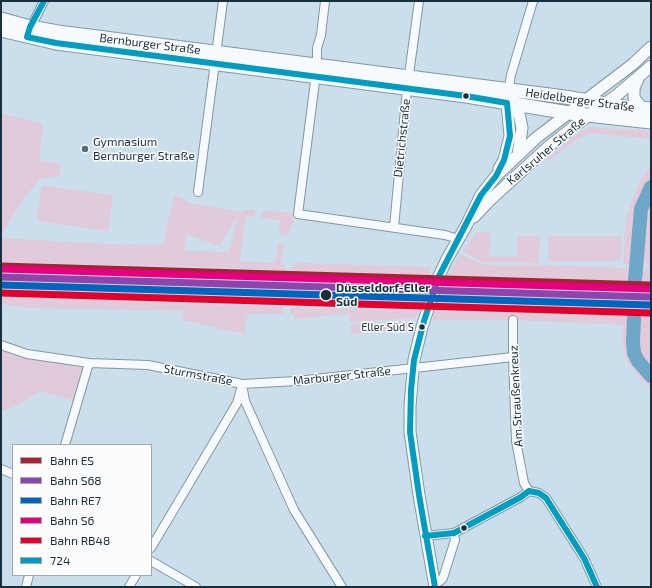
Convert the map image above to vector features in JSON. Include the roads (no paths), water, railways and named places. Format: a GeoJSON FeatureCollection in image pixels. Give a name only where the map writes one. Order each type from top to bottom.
{"type":"FeatureCollection","features":[{"type":"Feature","properties":{"kind":"main road"},"geometry":{"type":"LineString","coordinates":[[1,19],[29,32]]}},
{"type":"Feature","properties":{"kind":"main road"},"geometry":{"type":"LineString","coordinates":[[1,30],[29,32]]}},
{"type":"Feature","properties":{"kind":"main road","name":"Bernburger Straße"},"geometry":{"type":"LineString","coordinates":[[29,32],[66,33],[216,58],[408,83],[508,90]]}},
{"type":"Feature","properties":{"kind":"main road","name":"Karlsruher Straße"},"geometry":{"type":"LineString","coordinates":[[435,585],[425,536],[410,432],[410,406],[413,368],[422,327],[439,276],[481,195],[496,176],[519,153],[632,64],[651,47]]}},
{"type":"Feature","properties":{"kind":"main road","name":"Karlsruher Straße"},"geometry":{"type":"LineString","coordinates":[[466,226],[489,201],[543,151],[638,78],[651,66]]}},
{"type":"Feature","properties":{"kind":"main road"},"geometry":{"type":"LineString","coordinates":[[638,78],[634,88],[634,98],[647,109]]}},
{"type":"Feature","properties":{"kind":"main road","name":"Bernburger Straße"},"geometry":{"type":"LineString","coordinates":[[408,83],[466,96],[512,104]]}},
{"type":"Feature","properties":{"kind":"main road"},"geometry":{"type":"LineString","coordinates":[[489,201],[513,169],[519,153],[522,128],[508,90]]}},
{"type":"Feature","properties":{"kind":"main road","name":"Heidelberger Straße"},"geometry":{"type":"LineString","coordinates":[[508,90],[647,109]]}},
{"type":"Feature","properties":{"kind":"main road"},"geometry":{"type":"LineString","coordinates":[[496,176],[504,160],[510,136],[512,104]]}},
{"type":"Feature","properties":{"kind":"main road","name":"Heidelberger Straße"},"geometry":{"type":"LineString","coordinates":[[512,104],[588,116],[651,122]]}},
{"type":"Feature","properties":{"kind":"street"},"geometry":{"type":"LineString","coordinates":[[29,32],[44,1]]}},
{"type":"Feature","properties":{"kind":"street"},"geometry":{"type":"LineString","coordinates":[[198,192],[223,1]]}},
{"type":"Feature","properties":{"kind":"street"},"geometry":{"type":"LineString","coordinates":[[325,1],[321,35],[317,48],[316,71],[298,214],[394,227],[449,236],[458,239]]}},
{"type":"Feature","properties":{"kind":"street","name":"Dietrichstraße"},"geometry":{"type":"LineString","coordinates":[[394,227],[408,83],[419,1]]}},
{"type":"Feature","properties":{"kind":"street"},"geometry":{"type":"LineString","coordinates":[[508,90],[533,1]]}},
{"type":"Feature","properties":{"kind":"street","name":"Am Straußenkreuz"},"geometry":{"type":"LineString","coordinates":[[513,320],[516,441],[524,483],[529,491]]}},
{"type":"Feature","properties":{"kind":"street","name":"Sturmstraße"},"geometry":{"type":"LineString","coordinates":[[1,345],[27,354],[89,363],[148,365],[242,384],[245,401],[291,504],[342,587]]}},
{"type":"Feature","properties":{"kind":"street","name":"Marburger Straße"},"geometry":{"type":"LineString","coordinates":[[242,384],[297,381],[513,357]]}},
{"type":"Feature","properties":{"kind":"street"},"geometry":{"type":"LineString","coordinates":[[65,444],[89,363]]}},
{"type":"Feature","properties":{"kind":"street"},"geometry":{"type":"LineString","coordinates":[[152,546],[237,403],[242,384]]}},
{"type":"Feature","properties":{"kind":"street"},"geometry":{"type":"LineString","coordinates":[[1,469],[12,474]]}},
{"type":"Feature","properties":{"kind":"street"},"geometry":{"type":"LineString","coordinates":[[425,536],[454,533],[521,497],[529,491],[540,493],[546,498],[584,558],[597,587]]}},
{"type":"Feature","properties":{"kind":"street"},"geometry":{"type":"LineString","coordinates":[[435,585],[443,578],[455,540],[454,533]]}},
{"type":"Feature","properties":{"kind":"street"},"geometry":{"type":"LineString","coordinates":[[152,562],[196,587]]}},
{"type":"Feature","properties":{"kind":"street"},"geometry":{"type":"LineString","coordinates":[[26,587],[29,576]]}},
{"type":"Feature","properties":{"kind":"street"},"geometry":{"type":"LineString","coordinates":[[129,587],[135,576]]}},
{"type":"Feature","properties":{"kind":"waterway"},"geometry":{"type":"LineString","coordinates":[[635,280],[641,209],[651,187]]}},
{"type":"Feature","properties":{"kind":"waterway"},"geometry":{"type":"LineString","coordinates":[[634,318],[634,353],[638,361],[651,376]]}},
{"type":"Feature","properties":{"kind":"railway"},"geometry":{"type":"LineString","coordinates":[[1,295],[437,309],[651,314]]}},
{"type":"Feature","properties":{"kind":"rail line","name":"ES"},"geometry":{"type":"LineString","coordinates":[[1,266],[651,285]]}},
{"type":"Feature","properties":{"kind":"rail line","name":"S6"},"geometry":{"type":"LineString","coordinates":[[1,269],[651,289]]}},
{"type":"Feature","properties":{"kind":"rail line","name":"S68"},"geometry":{"type":"LineString","coordinates":[[1,277],[651,297]]}},
{"type":"Feature","properties":{"kind":"rail line","name":"RE7"},"geometry":{"type":"LineString","coordinates":[[1,285],[651,305]]}},
{"type":"Feature","properties":{"kind":"rail line","name":"RB48"},"geometry":{"type":"LineString","coordinates":[[1,293],[651,313]]}},
{"type":"Feature","properties":{"kind":"place","name":"Gymnasium Bernburger Straße"},"geometry":{"type":"Point","coordinates":[85,149]}},
{"type":"Feature","properties":{"kind":"place","name":"Düsseldorf-Eller Süd"},"geometry":{"type":"Point","coordinates":[326,295]}},
{"type":"Feature","properties":{"kind":"place","name":"Eller Süd S"},"geometry":{"type":"Point","coordinates":[422,327]}}]}
